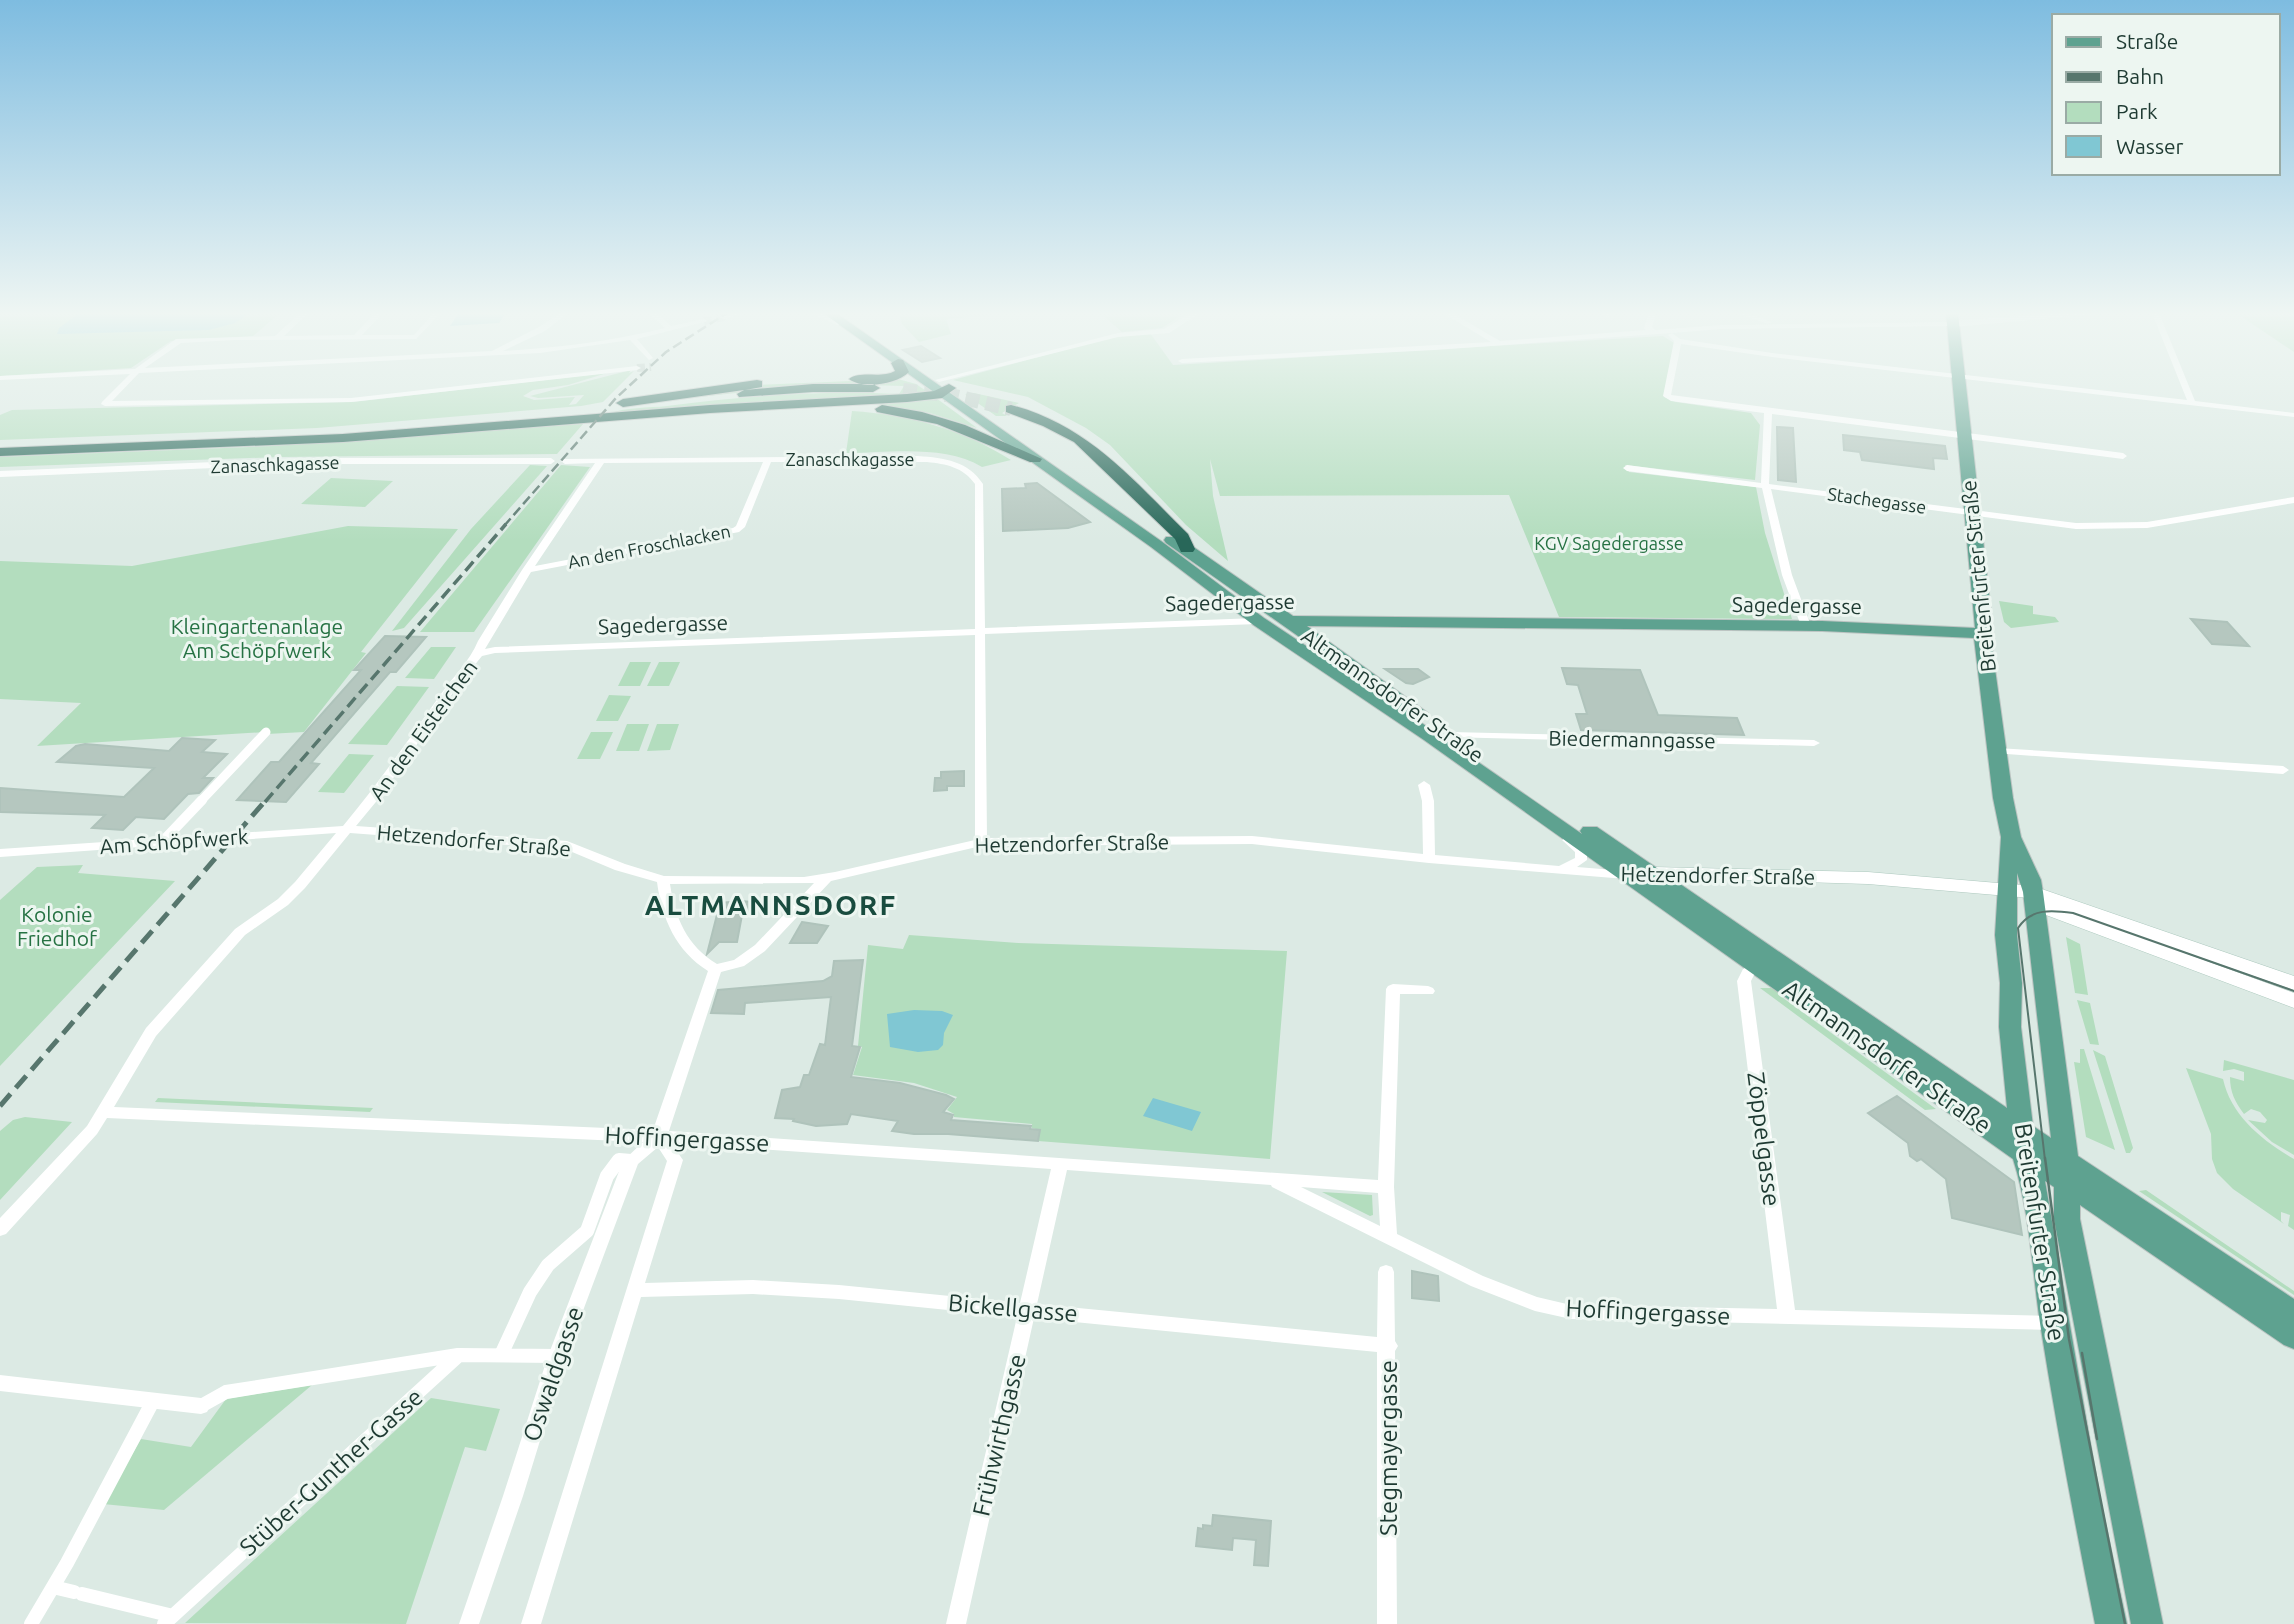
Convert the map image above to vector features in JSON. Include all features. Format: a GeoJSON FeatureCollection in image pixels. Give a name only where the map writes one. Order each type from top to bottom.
{"type":"FeatureCollection","features":[{"type":"Feature","properties":{"kind":"highway"},"geometry":{"type":"LineString","coordinates":[[482,421],[718,389]]}},
{"type":"Feature","properties":{"kind":"highway"},"geometry":{"type":"LineString","coordinates":[[0,444],[255,436],[567,415],[801,389],[903,390]]}},
{"type":"Feature","properties":{"kind":"highway"},"geometry":{"type":"LineString","coordinates":[[0,452],[343,438],[710,409],[926,396],[940,389]]}},
{"type":"Feature","properties":{"kind":"highway"},"geometry":{"type":"LineString","coordinates":[[810,405],[881,409],[936,418],[974,431],[1035,459]]}},
{"type":"Feature","properties":{"kind":"highway"},"geometry":{"type":"LineString","coordinates":[[1011,409],[1048,423],[1093,450],[1182,537],[1187,549]]}},
{"type":"Feature","properties":{"kind":"main road","name":"Altmannsdorfer Straße"},"geometry":{"type":"LineString","coordinates":[[945,389],[1035,459],[1156,544],[1258,621],[1629,875],[1766,962],[2066,1171],[2294,1337]]}},
{"type":"Feature","properties":{"kind":"main road","name":"Altmannsdorfer Straße"},"geometry":{"type":"LineString","coordinates":[[946,389],[1187,549],[1651,873],[1766,962]]}},
{"type":"Feature","properties":{"kind":"main road","name":"Breitenfurter Straße"},"geometry":{"type":"LineString","coordinates":[[1959,389],[1984,621],[1982,633],[2011,837],[2006,935],[2011,983],[2010,1027],[2023,1142],[2034,1185],[2054,1323],[2085,1499],[2111,1624]]}},
{"type":"Feature","properties":{"kind":"main road","name":"Sagedergasse"},"geometry":{"type":"LineString","coordinates":[[1258,621],[1806,626],[1912,628],[1982,633]]}},
{"type":"Feature","properties":{"kind":"main road","name":"Breitenfurter Straße"},"geometry":{"type":"LineString","coordinates":[[2011,837],[2031,880],[2039,910],[2066,1171],[2067,1219],[2147,1624]]}},
{"type":"Feature","properties":{"kind":"main road","name":"Hetzendorfer Straße"},"geometry":{"type":"LineString","coordinates":[[1651,873],[1876,878],[2008,892],[2039,910],[2294,984]]}},
{"type":"Feature","properties":{"kind":"main road","name":"Hetzendorfer Straße"},"geometry":{"type":"LineString","coordinates":[[2039,910],[2078,921],[2294,1001]]}},
{"type":"Feature","properties":{"kind":"main road","name":"Hetzendorfer Straße"},"geometry":{"type":"LineString","coordinates":[[2039,910],[2078,921]]}},
{"type":"Feature","properties":{"kind":"main road","name":"Altmannsdorfer Straße"},"geometry":{"type":"LineString","coordinates":[[2066,1171],[2294,1313]]}},
{"type":"Feature","properties":{"kind":"street"},"geometry":{"type":"LineString","coordinates":[[120,389],[106,405],[351,400],[451,389]]}},
{"type":"Feature","properties":{"kind":"street"},"geometry":{"type":"LineString","coordinates":[[1668,389],[1667,396],[1680,401],[2123,456]]}},
{"type":"Feature","properties":{"kind":"street"},"geometry":{"type":"LineString","coordinates":[[2069,389],[2294,415]]}},
{"type":"Feature","properties":{"kind":"street"},"geometry":{"type":"LineString","coordinates":[[2186,389],[2192,403]]}},
{"type":"Feature","properties":{"kind":"street"},"geometry":{"type":"LineString","coordinates":[[1768,413],[1765,485],[1787,576],[1806,626]]}},
{"type":"Feature","properties":{"kind":"street","name":"Zanaschkagasse"},"geometry":{"type":"LineString","coordinates":[[565,461],[918,458],[946,461],[967,469],[979,484],[983,743],[981,842]]}},
{"type":"Feature","properties":{"kind":"street","name":"An den Froschlacken"},"geometry":{"type":"LineString","coordinates":[[527,570],[736,530],[740,527],[768,460]]}},
{"type":"Feature","properties":{"kind":"street","name":"Zanaschkagasse"},"geometry":{"type":"LineString","coordinates":[[0,474],[307,461],[551,461]]}},
{"type":"Feature","properties":{"kind":"street","name":"An den Eisteichen"},"geometry":{"type":"LineString","coordinates":[[0,1229],[82,1141],[103,1112],[151,1032],[232,940],[291,895],[376,794],[470,661],[478,654],[483,641],[527,570],[600,461]]}},
{"type":"Feature","properties":{"kind":"street","name":"Stachegasse"},"geometry":{"type":"LineString","coordinates":[[1627,468],[2062,524],[2108,527],[2147,525],[2294,500]]}},
{"type":"Feature","properties":{"kind":"street","name":"Sagedergasse"},"geometry":{"type":"LineString","coordinates":[[478,654],[495,650],[1258,621]]}},
{"type":"Feature","properties":{"kind":"street"},"geometry":{"type":"LineString","coordinates":[[163,841],[266,732]]}},
{"type":"Feature","properties":{"kind":"street","name":"Biedermanngasse"},"geometry":{"type":"LineString","coordinates":[[1450,735],[1814,743]]}},
{"type":"Feature","properties":{"kind":"street"},"geometry":{"type":"LineString","coordinates":[[1997,751],[2283,770]]}},
{"type":"Feature","properties":{"kind":"street"},"geometry":{"type":"LineString","coordinates":[[1423,785],[1428,802],[1429,859]]}},
{"type":"Feature","properties":{"kind":"street","name":"Altmannsdorfer Straße"},"geometry":{"type":"LineString","coordinates":[[1539,812],[1541,821],[1581,851],[1581,860],[1578,863],[1557,870]]}},
{"type":"Feature","properties":{"kind":"street","name":"Am Schöpfwerk"},"geometry":{"type":"LineString","coordinates":[[0,853],[347,830]]}},
{"type":"Feature","properties":{"kind":"street","name":"Hetzendorfer Straße"},"geometry":{"type":"LineString","coordinates":[[347,830],[567,845],[620,867],[663,880],[804,881],[981,842],[1252,840],[1557,870],[1629,875],[1651,873]]}},
{"type":"Feature","properties":{"kind":"street"},"geometry":{"type":"LineString","coordinates":[[663,880],[675,932],[695,954],[715,969],[739,964],[760,948],[826,878]]}},
{"type":"Feature","properties":{"kind":"street","name":"Zöppelgasse"},"geometry":{"type":"LineString","coordinates":[[1766,962],[1748,972],[1744,981],[1787,1318]]}},
{"type":"Feature","properties":{"kind":"street"},"geometry":{"type":"LineString","coordinates":[[531,1624],[674,1160],[659,1137],[715,969]]}},
{"type":"Feature","properties":{"kind":"street"},"geometry":{"type":"LineString","coordinates":[[1389,1237],[1386,1187],[1393,989],[1428,991]]}},
{"type":"Feature","properties":{"kind":"street","name":"Hoffingergasse"},"geometry":{"type":"LineString","coordinates":[[103,1112],[659,1137],[1386,1187]]}},
{"type":"Feature","properties":{"kind":"street","name":"Oswaldgasse"},"geometry":{"type":"LineString","coordinates":[[469,1624],[557,1356],[631,1161],[659,1137]]}},
{"type":"Feature","properties":{"kind":"street"},"geometry":{"type":"LineString","coordinates":[[501,1354],[530,1292],[548,1265],[587,1231],[607,1176],[618,1160],[631,1161]]}},
{"type":"Feature","properties":{"kind":"street","name":"Frühwirthgasse"},"geometry":{"type":"LineString","coordinates":[[956,1624],[1060,1164]]}},
{"type":"Feature","properties":{"kind":"street","name":"Hoffingergasse"},"geometry":{"type":"LineString","coordinates":[[1271,1179],[1477,1281],[1535,1304],[1561,1310],[2054,1323]]}},
{"type":"Feature","properties":{"kind":"street","name":"Stegmayergasse"},"geometry":{"type":"LineString","coordinates":[[1386,1272],[1387,1624]]}},
{"type":"Feature","properties":{"kind":"street","name":"Bickellgasse"},"geometry":{"type":"LineString","coordinates":[[636,1290],[753,1287],[1028,1309],[1388,1346]]}},
{"type":"Feature","properties":{"kind":"street"},"geometry":{"type":"LineString","coordinates":[[0,1383],[201,1406],[226,1392],[459,1355],[557,1356]]}},
{"type":"Feature","properties":{"kind":"street","name":"Stüber-Gunther-Gasse"},"geometry":{"type":"LineString","coordinates":[[168,1620],[459,1355]]}},
{"type":"Feature","properties":{"kind":"street"},"geometry":{"type":"LineString","coordinates":[[31,1624],[153,1401]]}},
{"type":"Feature","properties":{"kind":"street"},"geometry":{"type":"LineString","coordinates":[[53,1587],[168,1620]]}},
{"type":"Feature","properties":{"kind":"green space"},"geometry":{"type":"Polygon","coordinates":[[[469,389],[541,389],[523,396],[534,400],[575,397],[569,405],[576,404],[584,395],[538,398],[530,396],[558,389],[616,389],[603,402],[581,406],[317,428],[0,440],[0,415],[12,410],[353,402],[469,389]]]}},
{"type":"Feature","properties":{"kind":"green space"},"geometry":{"type":"Polygon","coordinates":[[[734,389],[789,389],[768,390],[633,405],[734,389]]]}},
{"type":"Feature","properties":{"kind":"green space"},"geometry":{"type":"Polygon","coordinates":[[[902,389],[923,389],[929,393],[609,414],[629,409],[782,395],[899,394],[902,389]]]}},
{"type":"Feature","properties":{"kind":"green space","name":"KGV Sagedergasse"},"geometry":{"type":"Polygon","coordinates":[[[992,389],[1666,389],[1664,397],[1676,402],[1751,413],[1760,425],[1755,480],[1625,465],[1629,472],[1756,487],[1765,533],[1792,619],[1559,617],[1509,495],[1220,496],[1210,459],[1213,496],[1228,561],[1186,525],[1110,445],[1086,428],[1028,397],[992,389]]]}},
{"type":"Feature","properties":{"kind":"green space"},"geometry":{"type":"Polygon","coordinates":[[[974,393],[1019,403],[1002,413],[1007,416],[996,416],[965,394],[974,393]]]}},
{"type":"Feature","properties":{"kind":"green space"},"geometry":{"type":"Polygon","coordinates":[[[936,398],[977,428],[930,413],[876,405],[936,398]]]}},
{"type":"Feature","properties":{"kind":"green space"},"geometry":{"type":"Polygon","coordinates":[[[852,411],[935,425],[974,440],[1011,460],[982,467],[951,455],[933,452],[846,453],[852,411]]]}},
{"type":"Feature","properties":{"kind":"green space"},"geometry":{"type":"Polygon","coordinates":[[[583,424],[557,454],[280,457],[0,467],[0,457],[273,446],[583,424]]]}},
{"type":"Feature","properties":{"kind":"green space"},"geometry":{"type":"Polygon","coordinates":[[[530,465],[547,466],[404,628],[392,631],[471,529],[530,465]]]}},
{"type":"Feature","properties":{"kind":"green space"},"geometry":{"type":"Polygon","coordinates":[[[561,465],[590,467],[474,632],[420,632],[561,465]]]}},
{"type":"Feature","properties":{"kind":"green space"},"geometry":{"type":"Polygon","coordinates":[[[331,478],[393,481],[365,507],[301,504],[331,478]]]}},
{"type":"Feature","properties":{"kind":"green space","name":"Kleingartenanlage Am Schöpfwerk"},"geometry":{"type":"Polygon","coordinates":[[[348,526],[458,529],[361,652],[366,653],[304,732],[37,746],[81,703],[0,699],[0,561],[132,566],[348,526]]]}},
{"type":"Feature","properties":{"kind":"green space"},"geometry":{"type":"Polygon","coordinates":[[[1999,601],[2033,606],[2033,614],[2055,617],[2059,622],[2011,628],[2004,622],[1999,601]]]}},
{"type":"Feature","properties":{"kind":"green space"},"geometry":{"type":"Polygon","coordinates":[[[431,647],[456,647],[434,679],[405,678],[431,647]]]}},
{"type":"Feature","properties":{"kind":"green space"},"geometry":{"type":"Polygon","coordinates":[[[630,662],[651,662],[640,686],[618,686],[630,662]]]}},
{"type":"Feature","properties":{"kind":"green space"},"geometry":{"type":"Polygon","coordinates":[[[659,662],[680,662],[669,686],[647,686],[659,662]]]}},
{"type":"Feature","properties":{"kind":"green space"},"geometry":{"type":"Polygon","coordinates":[[[397,686],[429,687],[387,745],[348,744],[397,686]]]}},
{"type":"Feature","properties":{"kind":"green space"},"geometry":{"type":"Polygon","coordinates":[[[609,695],[631,696],[618,721],[596,721],[609,695]]]}},
{"type":"Feature","properties":{"kind":"green space"},"geometry":{"type":"Polygon","coordinates":[[[627,724],[649,724],[639,751],[616,751],[627,724]]]}},
{"type":"Feature","properties":{"kind":"green space"},"geometry":{"type":"Polygon","coordinates":[[[657,724],[679,724],[670,750],[647,751],[657,724]]]}},
{"type":"Feature","properties":{"kind":"green space"},"geometry":{"type":"Polygon","coordinates":[[[591,732],[613,732],[600,759],[577,759],[591,732]]]}},
{"type":"Feature","properties":{"kind":"green space"},"geometry":{"type":"Polygon","coordinates":[[[349,754],[374,755],[344,793],[318,792],[349,754]]]}},
{"type":"Feature","properties":{"kind":"green space","name":"Kolonie Friedhof"},"geometry":{"type":"Polygon","coordinates":[[[83,865],[78,873],[175,881],[0,1066],[0,900],[37,867],[83,865]]]}},
{"type":"Feature","properties":{"kind":"green space"},"geometry":{"type":"Polygon","coordinates":[[[909,935],[1018,943],[1287,951],[1270,1159],[1038,1141],[1040,1130],[1032,1128],[1032,1124],[954,1117],[954,1114],[947,1110],[957,1097],[914,1083],[853,1075],[862,1047],[858,1046],[868,945],[903,949],[909,935]]]}},
{"type":"Feature","properties":{"kind":"green space"},"geometry":{"type":"Polygon","coordinates":[[[2066,937],[2080,944],[2088,995],[2075,993],[2066,937]]]}},
{"type":"Feature","properties":{"kind":"green space"},"geometry":{"type":"Polygon","coordinates":[[[1760,988],[1771,988],[1781,993],[1779,995],[1936,1109],[1925,1110],[1760,988]]]}},
{"type":"Feature","properties":{"kind":"green space"},"geometry":{"type":"Polygon","coordinates":[[[2077,1000],[2090,1003],[2099,1045],[2090,1044],[2077,1000]]]}},
{"type":"Feature","properties":{"kind":"green space"},"geometry":{"type":"Polygon","coordinates":[[[2080,1049],[2084,1049],[2115,1150],[2086,1137],[2074,1062],[2080,1063],[2080,1049]]]}},
{"type":"Feature","properties":{"kind":"green space"},"geometry":{"type":"Polygon","coordinates":[[[2093,1050],[2105,1056],[2133,1148],[2130,1153],[2126,1153],[2093,1050]]]}},
{"type":"Feature","properties":{"kind":"green space"},"geometry":{"type":"Polygon","coordinates":[[[2224,1060],[2294,1080],[2294,1155],[2272,1142],[2248,1120],[2265,1123],[2267,1120],[2260,1112],[2251,1109],[2244,1114],[2241,1110],[2232,1092],[2230,1077],[2244,1081],[2244,1072],[2234,1069],[2223,1071],[2224,1060]]]}},
{"type":"Feature","properties":{"kind":"green space"},"geometry":{"type":"Polygon","coordinates":[[[2186,1068],[2223,1079],[2233,1105],[2241,1116],[2260,1136],[2294,1159],[2294,1230],[2288,1226],[2290,1215],[2281,1212],[2281,1221],[2284,1224],[2233,1189],[2217,1173],[2212,1159],[2211,1134],[2186,1068]]]}},
{"type":"Feature","properties":{"kind":"green space"},"geometry":{"type":"Polygon","coordinates":[[[158,1098],[373,1108],[370,1112],[155,1102],[158,1098]]]}},
{"type":"Feature","properties":{"kind":"green space"},"geometry":{"type":"Polygon","coordinates":[[[25,1117],[72,1122],[0,1200],[0,1131],[13,1120],[25,1117]]]}},
{"type":"Feature","properties":{"kind":"green space"},"geometry":{"type":"Polygon","coordinates":[[[2146,1190],[2294,1291],[2294,1295],[2139,1191],[2146,1190]]]}},
{"type":"Feature","properties":{"kind":"green space"},"geometry":{"type":"Polygon","coordinates":[[[1322,1192],[1372,1195],[1373,1215],[1370,1216],[1322,1192]]]}},
{"type":"Feature","properties":{"kind":"green space"},"geometry":{"type":"Polygon","coordinates":[[[312,1385],[164,1510],[103,1504],[141,1439],[191,1447],[226,1399],[312,1385]]]}},
{"type":"Feature","properties":{"kind":"green space"},"geometry":{"type":"Polygon","coordinates":[[[431,1398],[500,1409],[486,1451],[465,1447],[406,1624],[185,1623],[431,1398]]]}},
{"type":"Feature","properties":{"kind":"water"},"geometry":{"type":"Polygon","coordinates":[[[914,1010],[942,1011],[953,1015],[944,1033],[943,1045],[938,1050],[918,1052],[890,1047],[887,1014],[914,1010]]]}},
{"type":"Feature","properties":{"kind":"water"},"geometry":{"type":"Polygon","coordinates":[[[1153,1098],[1201,1112],[1192,1131],[1143,1116],[1153,1098]]]}},
{"type":"Feature","properties":{"kind":"building"},"geometry":{"type":"Polygon","coordinates":[[[1777,427],[1793,428],[1796,482],[1778,480],[1777,427]]]}},
{"type":"Feature","properties":{"kind":"building"},"geometry":{"type":"Polygon","coordinates":[[[1843,435],[1945,446],[1947,459],[1933,458],[1934,469],[1862,460],[1860,452],[1844,450],[1843,435]]]}},
{"type":"Feature","properties":{"kind":"building"},"geometry":{"type":"Polygon","coordinates":[[[1037,483],[1090,522],[1068,528],[1003,531],[1002,489],[1026,488],[1025,484],[1037,483]]]}},
{"type":"Feature","properties":{"kind":"building"},"geometry":{"type":"Polygon","coordinates":[[[2191,619],[2227,622],[2249,646],[2212,644],[2191,619]]]}},
{"type":"Feature","properties":{"kind":"building"},"geometry":{"type":"Polygon","coordinates":[[[385,636],[426,637],[396,672],[390,672],[311,763],[319,764],[286,802],[237,800],[271,762],[279,762],[361,670],[354,670],[385,636]]]}},
{"type":"Feature","properties":{"kind":"building"},"geometry":{"type":"Polygon","coordinates":[[[1562,668],[1640,670],[1658,715],[1737,718],[1744,735],[1581,730],[1576,714],[1587,714],[1578,685],[1567,684],[1562,668]]]}},
{"type":"Feature","properties":{"kind":"building"},"geometry":{"type":"Polygon","coordinates":[[[1385,669],[1418,669],[1429,677],[1413,684],[1406,683],[1385,669]]]}},
{"type":"Feature","properties":{"kind":"building"},"geometry":{"type":"Polygon","coordinates":[[[182,738],[215,740],[202,752],[227,754],[203,778],[213,778],[199,793],[188,794],[164,819],[136,817],[123,830],[92,828],[105,815],[0,812],[0,788],[124,797],[154,768],[57,762],[76,746],[85,744],[169,751],[182,738]]]}},
{"type":"Feature","properties":{"kind":"building"},"geometry":{"type":"Polygon","coordinates":[[[964,771],[964,786],[947,786],[947,790],[934,791],[935,778],[941,778],[941,772],[964,771]]]}},
{"type":"Feature","properties":{"kind":"building"},"geometry":{"type":"Polygon","coordinates":[[[752,902],[749,915],[742,915],[737,942],[719,942],[707,954],[720,903],[752,902]]]}},
{"type":"Feature","properties":{"kind":"building"},"geometry":{"type":"Polygon","coordinates":[[[802,922],[828,926],[817,943],[790,943],[802,922]]]}},
{"type":"Feature","properties":{"kind":"building"},"geometry":{"type":"Polygon","coordinates":[[[863,960],[852,1046],[860,1047],[851,1077],[900,1083],[946,1095],[954,1099],[943,1112],[953,1115],[951,1120],[1031,1126],[1030,1129],[1040,1130],[1038,1141],[892,1131],[898,1121],[851,1114],[847,1124],[816,1126],[793,1121],[794,1119],[775,1118],[782,1090],[800,1087],[804,1075],[809,1075],[820,1044],[825,1045],[831,997],[745,1003],[744,1014],[711,1013],[718,990],[823,981],[832,976],[834,961],[863,960]]]}},
{"type":"Feature","properties":{"kind":"building"},"geometry":{"type":"Polygon","coordinates":[[[1897,1096],[2014,1182],[2022,1235],[1952,1218],[1946,1179],[1921,1159],[1917,1161],[1910,1156],[1908,1143],[1868,1113],[1897,1096]]]}},
{"type":"Feature","properties":{"kind":"building"},"geometry":{"type":"Polygon","coordinates":[[[1412,1271],[1438,1276],[1439,1301],[1412,1298],[1412,1271]]]}},
{"type":"Feature","properties":{"kind":"building"},"geometry":{"type":"Polygon","coordinates":[[[1213,1515],[1271,1521],[1268,1566],[1254,1565],[1256,1540],[1233,1538],[1232,1550],[1196,1546],[1198,1528],[1203,1529],[1203,1525],[1212,1526],[1213,1515]]]}},
{"type":"Feature","properties":{"kind":"tunnel"},"geometry":{"type":"LineString","coordinates":[[903,390],[955,396],[1011,409]]}},
{"type":"Feature","properties":{"kind":"tram line"},"geometry":{"type":"LineString","coordinates":[[2045,1160],[2018,928],[2023,921],[2043,912],[2073,913],[2294,991]]}},
{"type":"Feature","properties":{"kind":"tram line"},"geometry":{"type":"LineString","coordinates":[[2045,1158],[2069,1339],[2125,1624]]}},
{"type":"Feature","properties":{"kind":"tram line"},"geometry":{"type":"LineString","coordinates":[[2082,1353],[2097,1439]]}},
{"type":"Feature","properties":{"kind":"railway"},"geometry":{"type":"LineString","coordinates":[[504,526],[626,389]]}},
{"type":"Feature","properties":{"kind":"railway"},"geometry":{"type":"LineString","coordinates":[[265,802],[506,524]]}},
{"type":"Feature","properties":{"kind":"railway"},"geometry":{"type":"LineString","coordinates":[[0,1106],[266,800]]}},
{"type":"Feature","properties":{"kind":"district","name":"ALTMANNSDORF"},"geometry":{"type":"Point","coordinates":[771,904]}}]}
